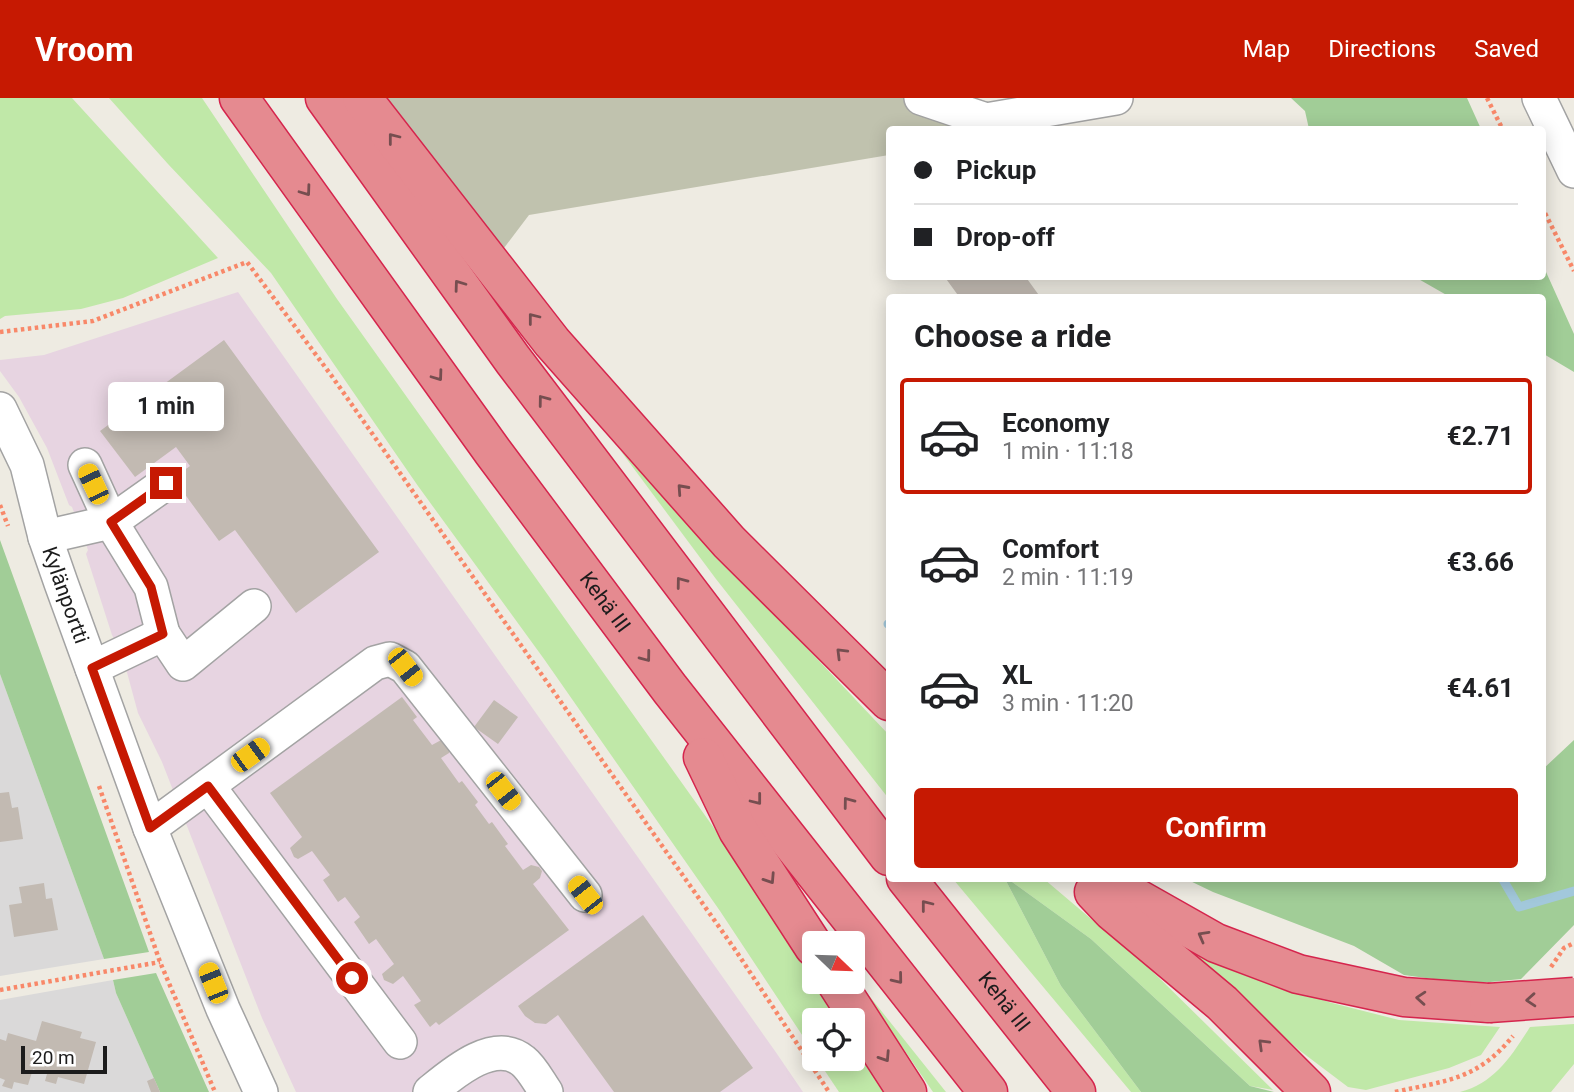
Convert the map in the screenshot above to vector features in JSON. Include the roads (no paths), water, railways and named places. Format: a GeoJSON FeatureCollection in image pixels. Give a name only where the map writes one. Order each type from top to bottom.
{"type":"FeatureCollection","features":[{"type":"Feature","properties":{"kind":"highway","name":"Kehä III"},"geometry":{"type":"LineString","coordinates":[[239,98],[493,452],[670,689],[988,1092]]}},
{"type":"Feature","properties":{"kind":"highway"},"geometry":{"type":"LineString","coordinates":[[325,98],[513,360],[886,852]]}},
{"type":"Feature","properties":{"kind":"highway"},"geometry":{"type":"LineString","coordinates":[[362,98],[552,342],[729,542],[886,698]]}},
{"type":"Feature","properties":{"kind":"highway"},"geometry":{"type":"LineString","coordinates":[[670,689],[738,830],[804,931]]}},
{"type":"Feature","properties":{"kind":"highway","name":"Kehä III"},"geometry":{"type":"LineString","coordinates":[[909,882],[1076,1092]]}},
{"type":"Feature","properties":{"kind":"highway"},"geometry":{"type":"LineString","coordinates":[[1086,882],[1112,911],[1222,1003],[1311,1092]]}},
{"type":"Feature","properties":{"kind":"highway"},"geometry":{"type":"LineString","coordinates":[[1108,882],[1216,943],[1298,974],[1404,997],[1489,1003],[1574,997]]}},
{"type":"Feature","properties":{"kind":"highway"},"geometry":{"type":"LineString","coordinates":[[844,994],[907,1092]]}},
{"type":"Feature","properties":{"kind":"street"},"geometry":{"type":"LineString","coordinates":[[921,98],[986,120],[1116,98]]}},
{"type":"Feature","properties":{"kind":"street"},"geometry":{"type":"LineString","coordinates":[[1539,98],[1574,171]]}},
{"type":"Feature","properties":{"kind":"street","name":"Kylänportti"},"geometry":{"type":"LineString","coordinates":[[0,409],[27,465],[46,537],[150,828],[223,1009],[261,1092]]}},
{"type":"Feature","properties":{"kind":"street"},"geometry":{"type":"LineString","coordinates":[[85,465],[111,522],[151,587],[163,634],[183,664],[254,606]]}},
{"type":"Feature","properties":{"kind":"street"},"geometry":{"type":"LineString","coordinates":[[46,537],[111,522],[166,483]]}},
{"type":"Feature","properties":{"kind":"street"},"geometry":{"type":"LineString","coordinates":[[92,668],[163,634]]}},
{"type":"Feature","properties":{"kind":"street"},"geometry":{"type":"LineString","coordinates":[[150,828],[375,663],[390,659],[405,667],[585,895]]}},
{"type":"Feature","properties":{"kind":"street"},"geometry":{"type":"LineString","coordinates":[[208,786],[400,1042]]}},
{"type":"Feature","properties":{"kind":"street"},"geometry":{"type":"LineString","coordinates":[[430,1092],[461,1067],[498,1052],[522,1060],[546,1092]]}},
{"type":"Feature","properties":{"kind":"waterway"},"geometry":{"type":"LineString","coordinates":[[1504,882],[1519,907],[1574,891]]}}]}
